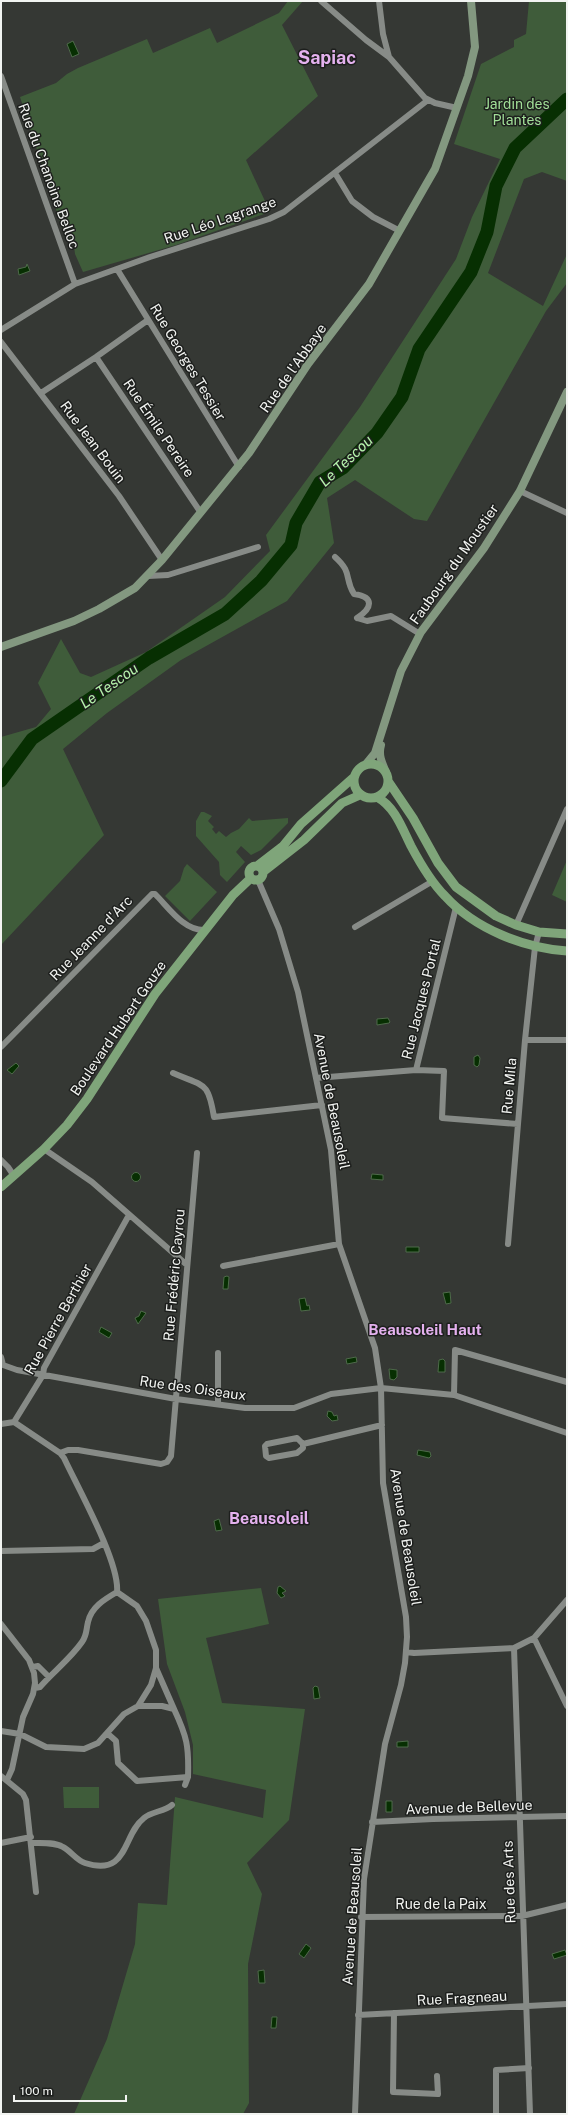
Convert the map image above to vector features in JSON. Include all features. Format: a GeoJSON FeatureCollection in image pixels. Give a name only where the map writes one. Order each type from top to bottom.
{"type":"FeatureCollection","features":[{"type":"Feature","properties":{"kind":"main road","name":"Rue de l'Abbaye"},"geometry":{"type":"LineString","coordinates":[[1,647],[74,621],[100,609],[135,588],[162,560],[239,467],[281,407],[308,364],[366,288],[437,166],[457,108],[475,47],[471,1]]}},
{"type":"Feature","properties":{"kind":"main road","name":"Faubourg du Moustier"},"geometry":{"type":"LineString","coordinates":[[366,764],[375,753],[401,671],[420,634],[484,548],[520,491],[566,395]]}},
{"type":"Feature","properties":{"kind":"main road","name":"Faubourg du Moustier"},"geometry":{"type":"LineString","coordinates":[[387,777],[379,751],[389,711]]}},
{"type":"Feature","properties":{"kind":"main road"},"geometry":{"type":"LineString","coordinates":[[567,934],[539,932],[516,925],[496,916],[456,887],[438,863],[413,818],[379,766],[366,764],[358,769],[354,777],[354,787],[360,795],[366,797],[377,797],[383,800],[392,810],[433,882],[456,907],[472,920],[491,930],[535,947],[567,951]]}},
{"type":"Feature","properties":{"kind":"main road","name":"Boulevard Hubert Gouze"},"geometry":{"type":"LineString","coordinates":[[1,1187],[44,1149],[67,1125],[88,1099],[155,994],[233,895],[257,874],[301,824],[334,792],[354,777]]}},
{"type":"Feature","properties":{"kind":"main road"},"geometry":{"type":"LineString","coordinates":[[377,797],[386,788],[387,777]]}},
{"type":"Feature","properties":{"kind":"main road","name":"Boulevard Hubert Gouze"},"geometry":{"type":"LineString","coordinates":[[257,874],[300,844],[346,800],[360,795]]}},
{"type":"Feature","properties":{"kind":"street"},"geometry":{"type":"LineString","coordinates":[[321,1],[389,57],[406,75],[420,94],[428,100],[457,108]]}},
{"type":"Feature","properties":{"kind":"street"},"geometry":{"type":"LineString","coordinates":[[379,1],[384,38],[389,57]]}},
{"type":"Feature","properties":{"kind":"street"},"geometry":{"type":"LineString","coordinates":[[373,45],[378,44],[384,38]]}},
{"type":"Feature","properties":{"kind":"street","name":"Rue du Chanoine Belloc"},"geometry":{"type":"LineString","coordinates":[[1,76],[75,284]]}},
{"type":"Feature","properties":{"kind":"street","name":"Rue Léo Lagrange"},"geometry":{"type":"LineString","coordinates":[[1,330],[75,284],[269,219],[284,212],[428,100]]}},
{"type":"Feature","properties":{"kind":"street"},"geometry":{"type":"LineString","coordinates":[[335,173],[352,201],[373,217],[400,231]]}},
{"type":"Feature","properties":{"kind":"street","name":"Rue Georges Tessier"},"geometry":{"type":"LineString","coordinates":[[117,269],[239,467]]}},
{"type":"Feature","properties":{"kind":"street"},"geometry":{"type":"LineString","coordinates":[[41,393],[96,357],[148,320]]}},
{"type":"Feature","properties":{"kind":"street","name":"Rue Jean Bouin"},"geometry":{"type":"LineString","coordinates":[[1,342],[119,496],[162,560]]}},
{"type":"Feature","properties":{"kind":"street","name":"Rue Émile Pereire"},"geometry":{"type":"LineString","coordinates":[[96,357],[201,513]]}},
{"type":"Feature","properties":{"kind":"street"},"geometry":{"type":"LineString","coordinates":[[520,491],[567,513]]}},
{"type":"Feature","properties":{"kind":"street"},"geometry":{"type":"LineString","coordinates":[[148,576],[168,576],[258,547]]}},
{"type":"Feature","properties":{"kind":"street"},"geometry":{"type":"LineString","coordinates":[[335,557],[344,565],[349,574],[349,584],[354,594],[365,596],[369,600],[370,605],[366,612],[357,618],[367,621],[391,616],[420,634]]}},
{"type":"Feature","properties":{"kind":"street"},"geometry":{"type":"LineString","coordinates":[[516,925],[567,808]]}},
{"type":"Feature","properties":{"kind":"street","name":"Avenue de Beausoleil"},"geometry":{"type":"LineString","coordinates":[[257,874],[279,929],[294,976],[331,1150],[339,1244],[375,1348],[381,1388],[383,1483],[406,1617],[406,1652],[401,1684],[385,1744],[364,1879],[355,2114]]}},
{"type":"Feature","properties":{"kind":"street"},"geometry":{"type":"LineString","coordinates":[[354,927],[433,882]]}},
{"type":"Feature","properties":{"kind":"street","name":"Rue Jeanne d'Arc"},"geometry":{"type":"LineString","coordinates":[[1,1047],[152,894],[155,894],[186,924],[195,929],[205,930]]}},
{"type":"Feature","properties":{"kind":"street","name":"Rue Jacques Portal"},"geometry":{"type":"LineString","coordinates":[[316,1078],[416,1070],[456,907]]}},
{"type":"Feature","properties":{"kind":"street","name":"Rue Mila"},"geometry":{"type":"LineString","coordinates":[[508,1244],[525,1040],[535,947],[539,932]]}},
{"type":"Feature","properties":{"kind":"street"},"geometry":{"type":"LineString","coordinates":[[525,1040],[567,1040]]}},
{"type":"Feature","properties":{"kind":"street"},"geometry":{"type":"LineString","coordinates":[[416,1070],[444,1070],[442,1118],[518,1124]]}},
{"type":"Feature","properties":{"kind":"street"},"geometry":{"type":"LineString","coordinates":[[173,1073],[205,1087],[210,1094],[214,1117],[322,1106]]}},
{"type":"Feature","properties":{"kind":"street"},"geometry":{"type":"LineString","coordinates":[[44,1149],[92,1182],[187,1265]]}},
{"type":"Feature","properties":{"kind":"street","name":"Rue Frédéric Cayrou"},"geometry":{"type":"LineString","coordinates":[[60,1453],[68,1450],[78,1450],[161,1464],[167,1462],[171,1456],[197,1152]]}},
{"type":"Feature","properties":{"kind":"street"},"geometry":{"type":"LineString","coordinates":[[1,1160],[14,1176]]}},
{"type":"Feature","properties":{"kind":"street","name":"Rue Pierre Berthier"},"geometry":{"type":"LineString","coordinates":[[14,1422],[43,1375],[44,1368],[129,1215]]}},
{"type":"Feature","properties":{"kind":"street"},"geometry":{"type":"LineString","coordinates":[[222,1266],[339,1244]]}},
{"type":"Feature","properties":{"kind":"street"},"geometry":{"type":"LineString","coordinates":[[454,1395],[456,1350],[567,1382]]}},
{"type":"Feature","properties":{"kind":"street"},"geometry":{"type":"LineString","coordinates":[[218,1353],[218,1404]]}},
{"type":"Feature","properties":{"kind":"street","name":"Rue des Oiseaux"},"geometry":{"type":"LineString","coordinates":[[1,1357],[2,1365],[43,1375],[176,1399],[245,1408],[294,1408],[331,1394],[381,1388],[454,1395],[567,1433]]}},
{"type":"Feature","properties":{"kind":"street"},"geometry":{"type":"LineString","coordinates":[[1,1424],[14,1422],[60,1453],[64,1458],[113,1562],[118,1582],[117,1592]]}},
{"type":"Feature","properties":{"kind":"street"},"geometry":{"type":"LineString","coordinates":[[303,1444],[382,1425]]}},
{"type":"Feature","properties":{"kind":"street"},"geometry":{"type":"LineString","coordinates":[[297,1438],[303,1444],[302,1450],[297,1453],[270,1458],[266,1456],[265,1446],[267,1444],[297,1438]]}},
{"type":"Feature","properties":{"kind":"street"},"geometry":{"type":"LineString","coordinates":[[1,1551],[93,1549],[104,1543]]}},
{"type":"Feature","properties":{"kind":"street"},"geometry":{"type":"LineString","coordinates":[[1,1731],[20,1734],[46,1747],[84,1749],[98,1743],[124,1714],[138,1706],[151,1685],[156,1668],[156,1650],[146,1621],[137,1606],[117,1592]]}},
{"type":"Feature","properties":{"kind":"street"},"geometry":{"type":"LineString","coordinates":[[35,1688],[40,1687],[85,1638],[91,1613],[105,1598],[117,1592]]}},
{"type":"Feature","properties":{"kind":"street"},"geometry":{"type":"LineString","coordinates":[[406,1652],[414,1653],[514,1648],[534,1638],[567,1600]]}},
{"type":"Feature","properties":{"kind":"street"},"geometry":{"type":"LineString","coordinates":[[1,1624],[33,1667],[35,1688],[23,1717],[12,1769],[7,1780]]}},
{"type":"Feature","properties":{"kind":"street"},"geometry":{"type":"LineString","coordinates":[[534,1638],[567,1706]]}},
{"type":"Feature","properties":{"kind":"street","name":"Rue des Arts"},"geometry":{"type":"LineString","coordinates":[[514,1648],[522,1916],[527,2007],[530,2114]]}},
{"type":"Feature","properties":{"kind":"street"},"geometry":{"type":"LineString","coordinates":[[33,1667],[38,1666],[49,1677]]}},
{"type":"Feature","properties":{"kind":"street"},"geometry":{"type":"LineString","coordinates":[[156,1668],[186,1737],[189,1751],[188,1777],[185,1785]]}},
{"type":"Feature","properties":{"kind":"street"},"geometry":{"type":"LineString","coordinates":[[138,1706],[162,1706],[174,1709]]}},
{"type":"Feature","properties":{"kind":"street"},"geometry":{"type":"LineString","coordinates":[[107,1733],[116,1741],[118,1763],[137,1780],[188,1777]]}},
{"type":"Feature","properties":{"kind":"street"},"geometry":{"type":"LineString","coordinates":[[1,1776],[23,1794],[26,1800],[32,1840],[36,1892]]}},
{"type":"Feature","properties":{"kind":"street"},"geometry":{"type":"LineString","coordinates":[[1,1842],[32,1840],[57,1844],[64,1847],[80,1860],[92,1865],[110,1863],[122,1855],[135,1828],[144,1818],[172,1805]]}},
{"type":"Feature","properties":{"kind":"street","name":"Avenue de Bellevue"},"geometry":{"type":"LineString","coordinates":[[372,1822],[567,1816]]}},
{"type":"Feature","properties":{"kind":"street","name":"Rue de la Paix"},"geometry":{"type":"LineString","coordinates":[[362,1917],[522,1916],[567,1905]]}},
{"type":"Feature","properties":{"kind":"street","name":"Rue Fragneau"},"geometry":{"type":"LineString","coordinates":[[358,2014],[567,2004]]}},
{"type":"Feature","properties":{"kind":"street"},"geometry":{"type":"LineString","coordinates":[[394,2013],[393,2092],[438,2094],[437,2076]]}},
{"type":"Feature","properties":{"kind":"street"},"geometry":{"type":"LineString","coordinates":[[496,2114],[496,2070],[529,2068]]}},
{"type":"Feature","properties":{"kind":"green space"},"geometry":{"type":"Polygon","coordinates":[[[288,1],[303,1],[282,25],[318,96],[246,160],[270,212],[176,245],[83,272],[75,254],[73,237],[66,240],[20,97],[56,83],[67,74],[78,68],[147,39],[153,53],[210,28],[217,43],[279,13],[288,1]]]}},
{"type":"Feature","properties":{"kind":"green space","name":"Jardin des Plantes"},"geometry":{"type":"Polygon","coordinates":[[[529,1],[567,1],[567,181],[542,172],[524,179],[488,273],[543,306],[567,254],[567,283],[546,311],[427,521],[414,519],[355,480],[327,498],[334,543],[287,601],[181,660],[107,713],[63,749],[104,835],[1,945],[1,737],[36,727],[51,709],[38,683],[61,639],[80,673],[91,677],[146,652],[225,597],[270,551],[266,535],[360,407],[456,259],[472,217],[500,159],[454,144],[481,64],[514,47],[514,40],[526,34],[529,1]]]}},
{"type":"Feature","properties":{"kind":"green space"},"geometry":{"type":"Polygon","coordinates":[[[201,812],[212,816],[208,821],[214,827],[212,829],[216,834],[219,831],[226,837],[239,829],[249,818],[252,821],[288,818],[288,823],[261,850],[251,855],[241,846],[236,852],[245,862],[227,882],[220,875],[219,862],[196,836],[196,821],[201,812]]]}},
{"type":"Feature","properties":{"kind":"green space"},"geometry":{"type":"Polygon","coordinates":[[[567,860],[567,902],[552,895],[567,860]]]}},
{"type":"Feature","properties":{"kind":"green space"},"geometry":{"type":"Polygon","coordinates":[[[187,864],[217,892],[190,921],[165,896],[180,881],[184,868],[187,864]]]}},
{"type":"Feature","properties":{"kind":"green space"},"geometry":{"type":"Polygon","coordinates":[[[261,1588],[269,1624],[206,1638],[222,1703],[305,1709],[289,1820],[247,1863],[262,1894],[248,1964],[249,2103],[243,2114],[74,2114],[107,2039],[135,1944],[138,1903],[167,1905],[175,1797],[263,1818],[266,1790],[193,1774],[193,1745],[185,1712],[167,1664],[158,1599],[261,1588]]]}},
{"type":"Feature","properties":{"kind":"green space"},"geometry":{"type":"Polygon","coordinates":[[[63,1787],[99,1787],[99,1808],[64,1808],[63,1787]]]}},
{"type":"Feature","properties":{"kind":"shaded area"},"geometry":{"type":"Polygon","coordinates":[[[73,41],[79,54],[72,57],[67,44],[73,41]]]}},
{"type":"Feature","properties":{"kind":"shaded area"},"geometry":{"type":"Polygon","coordinates":[[[27,264],[30,271],[19,275],[18,269],[26,267],[27,264]]]}},
{"type":"Feature","properties":{"kind":"shaded area"},"geometry":{"type":"Polygon","coordinates":[[[388,1018],[389,1023],[377,1025],[377,1019],[388,1018]]]}},
{"type":"Feature","properties":{"kind":"shaded area"},"geometry":{"type":"Polygon","coordinates":[[[478,1055],[480,1058],[479,1065],[477,1067],[474,1065],[474,1057],[478,1055]]]}},
{"type":"Feature","properties":{"kind":"shaded area"},"geometry":{"type":"Polygon","coordinates":[[[16,1063],[19,1066],[12,1074],[7,1070],[16,1063]]]}},
{"type":"Feature","properties":{"kind":"shaded area"},"geometry":{"type":"Polygon","coordinates":[[[134,1173],[138,1173],[140,1177],[138,1181],[134,1181],[132,1179],[132,1175],[134,1173]]]}},
{"type":"Feature","properties":{"kind":"shaded area"},"geometry":{"type":"Polygon","coordinates":[[[372,1174],[383,1175],[383,1180],[371,1179],[372,1174]]]}},
{"type":"Feature","properties":{"kind":"shaded area"},"geometry":{"type":"Polygon","coordinates":[[[406,1247],[419,1247],[419,1252],[406,1252],[406,1247]]]}},
{"type":"Feature","properties":{"kind":"shaded area"},"geometry":{"type":"Polygon","coordinates":[[[224,1277],[229,1277],[228,1289],[223,1289],[224,1277]]]}},
{"type":"Feature","properties":{"kind":"shaded area"},"geometry":{"type":"Polygon","coordinates":[[[450,1292],[451,1303],[446,1304],[443,1293],[450,1292]]]}},
{"type":"Feature","properties":{"kind":"shaded area"},"geometry":{"type":"Polygon","coordinates":[[[305,1298],[307,1306],[309,1305],[310,1310],[301,1311],[299,1299],[305,1298]]]}},
{"type":"Feature","properties":{"kind":"shaded area"},"geometry":{"type":"Polygon","coordinates":[[[141,1311],[146,1313],[138,1324],[135,1318],[139,1316],[141,1311]]]}},
{"type":"Feature","properties":{"kind":"shaded area"},"geometry":{"type":"Polygon","coordinates":[[[101,1327],[112,1333],[109,1338],[99,1332],[101,1327]]]}},
{"type":"Feature","properties":{"kind":"shaded area"},"geometry":{"type":"Polygon","coordinates":[[[356,1357],[357,1362],[347,1364],[346,1359],[356,1357]]]}},
{"type":"Feature","properties":{"kind":"shaded area"},"geometry":{"type":"Polygon","coordinates":[[[443,1359],[445,1361],[445,1372],[438,1372],[439,1360],[443,1359]]]}},
{"type":"Feature","properties":{"kind":"shaded area"},"geometry":{"type":"Polygon","coordinates":[[[389,1369],[397,1370],[397,1377],[394,1380],[390,1379],[389,1369]]]}},
{"type":"Feature","properties":{"kind":"shaded area"},"geometry":{"type":"Polygon","coordinates":[[[328,1411],[332,1412],[334,1416],[337,1415],[338,1420],[332,1421],[327,1416],[328,1411]]]}},
{"type":"Feature","properties":{"kind":"shaded area"},"geometry":{"type":"Polygon","coordinates":[[[418,1450],[430,1452],[431,1456],[429,1458],[417,1455],[418,1450]]]}},
{"type":"Feature","properties":{"kind":"shaded area"},"geometry":{"type":"Polygon","coordinates":[[[219,1519],[222,1530],[216,1531],[214,1521],[219,1519]]]}},
{"type":"Feature","properties":{"kind":"shaded area"},"geometry":{"type":"Polygon","coordinates":[[[280,1586],[286,1591],[282,1593],[285,1596],[281,1598],[277,1593],[278,1587],[280,1586]]]}},
{"type":"Feature","properties":{"kind":"shaded area"},"geometry":{"type":"Polygon","coordinates":[[[315,1686],[318,1687],[320,1698],[314,1699],[313,1688],[315,1686]]]}},
{"type":"Feature","properties":{"kind":"shaded area"},"geometry":{"type":"Polygon","coordinates":[[[408,1741],[408,1747],[397,1747],[397,1742],[408,1741]]]}},
{"type":"Feature","properties":{"kind":"shaded area"},"geometry":{"type":"Polygon","coordinates":[[[386,1801],[392,1801],[392,1812],[386,1812],[386,1801]]]}},
{"type":"Feature","properties":{"kind":"shaded area"},"geometry":{"type":"Polygon","coordinates":[[[306,1944],[311,1948],[304,1958],[299,1954],[306,1944]]]}},
{"type":"Feature","properties":{"kind":"shaded area"},"geometry":{"type":"Polygon","coordinates":[[[565,1950],[567,1955],[554,1959],[552,1954],[565,1950]]]}},
{"type":"Feature","properties":{"kind":"shaded area"},"geometry":{"type":"Polygon","coordinates":[[[264,1970],[265,1983],[259,1983],[258,1971],[264,1970]]]}},
{"type":"Feature","properties":{"kind":"shaded area"},"geometry":{"type":"Polygon","coordinates":[[[272,2017],[277,2017],[276,2028],[271,2028],[272,2017]]]}},
{"type":"Feature","properties":{"kind":"waterway","name":"Le Tescou"},"geometry":{"type":"LineString","coordinates":[[1,781],[32,739],[149,658],[225,614],[261,581],[291,545],[296,523],[320,482],[343,468],[377,433],[402,397],[419,349],[471,272],[487,232],[496,186],[515,148],[567,99]]}},
{"type":"Feature","properties":{"kind":"district","name":"Sapiac"},"geometry":{"type":"Point","coordinates":[327,58]}},
{"type":"Feature","properties":{"kind":"district","name":"Beausoleil Haut"},"geometry":{"type":"Point","coordinates":[425,1330]}},
{"type":"Feature","properties":{"kind":"district","name":"Beausoleil"},"geometry":{"type":"Point","coordinates":[269,1518]}}]}
